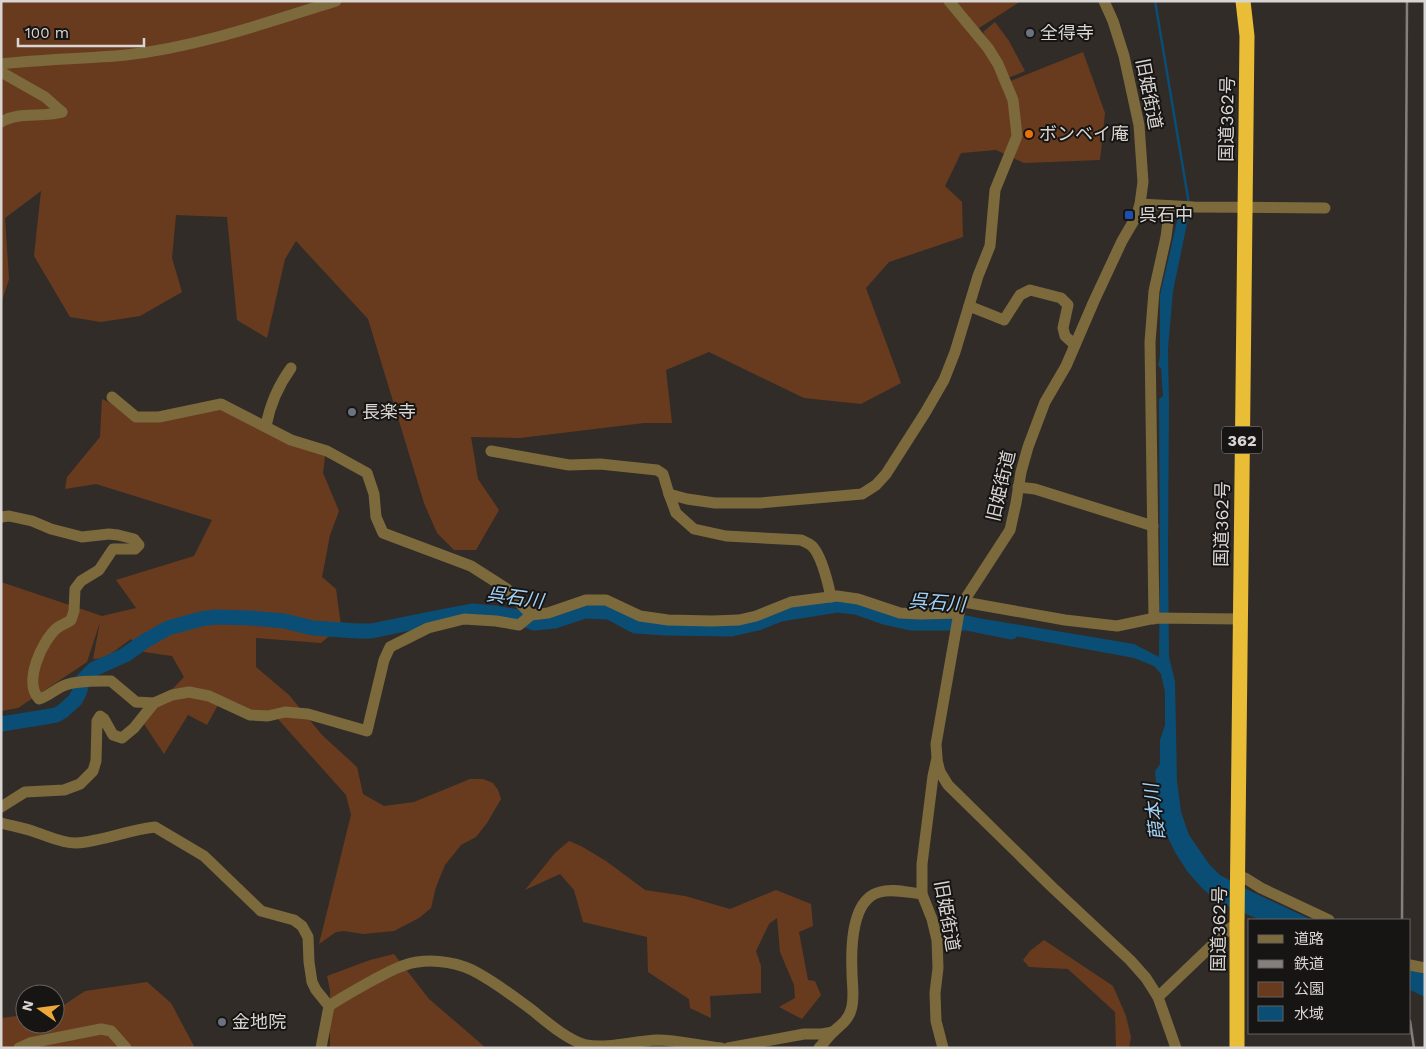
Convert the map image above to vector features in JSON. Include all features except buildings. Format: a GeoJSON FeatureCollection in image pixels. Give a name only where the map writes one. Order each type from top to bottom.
{"type":"FeatureCollection","features":[{"type":"Feature","properties":{"kind":"highway","name":"国道362号"},"geometry":{"type":"LineString","coordinates":[[1237,1048],[1247,36],[1243,1]]}},
{"type":"Feature","properties":{"kind":"street"},"geometry":{"type":"LineString","coordinates":[[1,64],[32,60],[127,55],[176,46],[231,33],[336,1]]}},
{"type":"Feature","properties":{"kind":"street"},"geometry":{"type":"LineString","coordinates":[[669,494],[687,500],[715,503],[760,503],[862,494],[876,485],[886,474],[926,413],[944,380],[955,352],[978,276],[990,246],[995,190],[1017,136],[1013,100],[998,64],[988,48],[949,1]]}},
{"type":"Feature","properties":{"kind":"street","name":"旧姫街道"},"geometry":{"type":"LineString","coordinates":[[943,1048],[936,1022],[937,940],[932,919],[922,894],[922,864],[937,758],[936,744],[960,608],[1010,530],[1020,472],[1045,402],[1066,366],[1122,241],[1136,217],[1144,182],[1139,125],[1124,56],[1113,21],[1104,1]]}},
{"type":"Feature","properties":{"kind":"street"},"geometry":{"type":"LineString","coordinates":[[1,72],[46,97],[62,112],[52,115],[18,116],[1,122]]}},
{"type":"Feature","properties":{"kind":"street"},"geometry":{"type":"LineString","coordinates":[[1140,204],[1192,207],[1325,208]]}},
{"type":"Feature","properties":{"kind":"street"},"geometry":{"type":"LineString","coordinates":[[1154,618],[1150,342],[1154,291],[1172,206]]}},
{"type":"Feature","properties":{"kind":"street"},"geometry":{"type":"LineString","coordinates":[[969,306],[1004,320],[1020,295],[1030,290],[1061,298],[1068,305],[1063,328],[1065,336],[1075,345]]}},
{"type":"Feature","properties":{"kind":"street"},"geometry":{"type":"LineString","coordinates":[[266,426],[268,412],[274,395],[291,368]]}},
{"type":"Feature","properties":{"kind":"street"},"geometry":{"type":"LineString","coordinates":[[112,397],[136,417],[159,418],[221,404],[291,440],[327,451],[367,473],[374,494],[376,517],[383,533],[471,566],[507,589],[531,616]]}},
{"type":"Feature","properties":{"kind":"street"},"geometry":{"type":"LineString","coordinates":[[491,450],[568,465],[600,464],[657,470],[663,474],[676,513],[694,529],[726,536],[801,540],[810,544],[822,563],[830,597]]}},
{"type":"Feature","properties":{"kind":"street"},"geometry":{"type":"LineString","coordinates":[[1018,488],[1035,490],[1153,526]]}},
{"type":"Feature","properties":{"kind":"street"},"geometry":{"type":"LineString","coordinates":[[1,517],[9,516],[32,521],[51,529],[82,537],[109,534],[134,539],[138,545],[135,548],[113,549],[99,570],[81,581],[76,589],[74,611],[71,620],[56,629],[42,649],[35,665],[32,680],[35,695],[39,699],[48,697],[64,686],[87,682],[111,681],[136,702],[154,704]]}},
{"type":"Feature","properties":{"kind":"street"},"geometry":{"type":"LineString","coordinates":[[1,807],[25,792],[64,790],[80,784],[93,771],[96,761],[97,721],[100,716],[104,719],[113,735],[122,738],[134,728],[154,704],[172,696],[188,692],[209,696],[250,715],[268,716],[285,712],[308,714],[367,731],[384,660],[390,647],[428,628],[464,619],[519,625],[531,616],[548,613],[586,600],[606,600],[640,616],[668,620],[739,620],[756,616],[791,602],[837,596],[858,599],[900,613],[959,615]]}},
{"type":"Feature","properties":{"kind":"street"},"geometry":{"type":"LineString","coordinates":[[964,602],[1066,620],[1117,626],[1154,618],[1240,619]]}},
{"type":"Feature","properties":{"kind":"street"},"geometry":{"type":"LineString","coordinates":[[937,758],[940,772],[948,786],[1130,960],[1146,978],[1158,997],[1176,1048]]}},
{"type":"Feature","properties":{"kind":"street"},"geometry":{"type":"LineString","coordinates":[[1,823],[34,831],[58,841],[74,843],[106,839],[155,827],[166,833],[204,856],[261,911],[294,920],[302,926],[308,937],[312,982],[329,1006]]}},
{"type":"Feature","properties":{"kind":"street"},"geometry":{"type":"LineString","coordinates":[[1238,877],[1245,878],[1261,888],[1327,919]]}},
{"type":"Feature","properties":{"kind":"street"},"geometry":{"type":"LineString","coordinates":[[819,1048],[842,1025],[851,1010],[853,997],[851,944],[856,921],[862,906],[869,897],[878,892],[889,890],[922,894]]}},
{"type":"Feature","properties":{"kind":"street"},"geometry":{"type":"LineString","coordinates":[[1158,997],[1237,921]]}},
{"type":"Feature","properties":{"kind":"street"},"geometry":{"type":"LineString","coordinates":[[321,1048],[329,1006],[385,974],[416,962],[441,962],[462,966],[492,981],[564,1034],[584,1045],[604,1048],[625,1043],[655,1040],[677,1041],[721,1048]]}},
{"type":"Feature","properties":{"kind":"street"},"geometry":{"type":"LineString","coordinates":[[1411,965],[1425,968]]}},
{"type":"Feature","properties":{"kind":"street"},"geometry":{"type":"LineString","coordinates":[[18,1048],[30,1043],[101,1029],[111,1031],[126,1048]]}},
{"type":"Feature","properties":{"kind":"street"},"geometry":{"type":"LineString","coordinates":[[728,1048],[804,1034],[833,1032]]}},
{"type":"Feature","properties":{"kind":"green space"},"geometry":{"type":"Polygon","coordinates":[[[1,1],[1021,1],[979,28],[1003,84],[1083,52],[1105,113],[1100,160],[1024,163],[996,150],[961,153],[945,186],[962,202],[963,237],[889,262],[866,288],[901,383],[861,404],[804,398],[709,352],[666,370],[672,423],[644,423],[520,438],[471,437],[478,479],[499,510],[476,550],[454,550],[437,533],[424,503],[368,319],[296,241],[285,259],[267,338],[237,320],[227,217],[176,215],[172,258],[182,292],[140,316],[101,322],[70,317],[34,256],[41,191],[5,218],[9,279],[1,304],[1,1]]]}},
{"type":"Feature","properties":{"kind":"green space"},"geometry":{"type":"Polygon","coordinates":[[[995,22],[1009,41],[1025,71],[1008,78],[983,32],[995,22]]]}},
{"type":"Feature","properties":{"kind":"green space"},"geometry":{"type":"Polygon","coordinates":[[[102,399],[141,417],[221,404],[283,436],[326,448],[323,473],[339,511],[330,535],[322,577],[336,589],[341,626],[321,643],[256,638],[256,667],[289,695],[322,735],[357,767],[363,794],[384,806],[414,802],[470,779],[483,779],[493,783],[498,790],[501,799],[487,823],[476,837],[461,845],[445,865],[436,887],[431,908],[419,918],[394,931],[363,934],[344,931],[336,932],[319,944],[351,815],[346,795],[277,718],[220,701],[207,725],[188,715],[164,754],[144,724],[162,700],[184,677],[172,656],[144,652],[131,639],[105,658],[93,659],[100,622],[87,662],[18,708],[1,711],[1,582],[102,616],[136,608],[116,580],[194,556],[212,520],[96,484],[65,489],[67,477],[100,437],[102,399]]]}},
{"type":"Feature","properties":{"kind":"green space"},"geometry":{"type":"Polygon","coordinates":[[[569,841],[606,861],[645,890],[685,896],[730,909],[776,890],[811,904],[813,926],[799,932],[808,980],[815,981],[821,995],[802,1019],[779,1007],[795,998],[794,985],[780,952],[777,918],[769,924],[756,951],[761,966],[761,993],[710,996],[711,1018],[690,1008],[689,999],[648,972],[647,937],[583,922],[574,890],[560,874],[525,890],[555,853],[569,841]]]}},
{"type":"Feature","properties":{"kind":"green space"},"geometry":{"type":"Polygon","coordinates":[[[1044,940],[1113,986],[1126,1016],[1131,1037],[1129,1048],[1116,1048],[1115,1012],[1068,969],[1029,967],[1023,960],[1030,951],[1044,940]]]}},
{"type":"Feature","properties":{"kind":"green space"},"geometry":{"type":"Polygon","coordinates":[[[394,954],[429,999],[486,1048],[330,1048],[330,990],[327,976],[370,960],[394,954]]]}},
{"type":"Feature","properties":{"kind":"green space"},"geometry":{"type":"Polygon","coordinates":[[[147,982],[171,1003],[195,1048],[1,1048],[1,1018],[15,1016],[15,1034],[65,1034],[65,1004],[85,991],[147,982]]]}},
{"type":"Feature","properties":{"kind":"water"},"geometry":{"type":"Polygon","coordinates":[[[1179,213],[1189,214],[1173,291],[1168,349],[1169,657],[1175,681],[1177,781],[1181,812],[1189,835],[1209,864],[1220,875],[1310,919],[1258,919],[1217,901],[1187,871],[1175,852],[1166,833],[1158,806],[1155,771],[1160,764],[1160,740],[1165,725],[1165,692],[1161,674],[1154,666],[1134,658],[993,632],[990,620],[1134,644],[1159,657],[1159,399],[1163,396],[1161,368],[1158,365],[1160,357],[1160,295],[1179,213]]]}},
{"type":"Feature","properties":{"kind":"water"},"geometry":{"type":"Polygon","coordinates":[[[1411,968],[1425,975],[1425,997],[1411,990],[1411,968]]]}},
{"type":"Feature","properties":{"kind":"waterway"},"geometry":{"type":"LineString","coordinates":[[1155,1],[1189,204]]}},
{"type":"Feature","properties":{"kind":"waterway","name":"呉石川"},"geometry":{"type":"LineString","coordinates":[[1,724],[56,715],[75,700],[83,680],[94,669],[125,655],[168,628],[215,617],[252,618],[284,621],[313,628],[371,631],[472,611],[518,617],[534,623],[555,621],[585,611],[609,612],[635,626],[731,629],[758,623],[780,614],[837,605],[856,607],[884,617],[911,623],[966,623],[1011,632]]}},
{"type":"Feature","properties":{"kind":"railway"},"geometry":{"type":"LineString","coordinates":[[1402,919],[1407,1]]}},
{"type":"Feature","properties":{"kind":"railway"},"geometry":{"type":"LineString","coordinates":[[1411,1028],[1414,1048]]}},
{"type":"Feature","properties":{"kind":"place","name":"全得寺"},"geometry":{"type":"Point","coordinates":[1030,33]}},
{"type":"Feature","properties":{"kind":"place","name":"ボンベイ庵"},"geometry":{"type":"Point","coordinates":[1029,134]}},
{"type":"Feature","properties":{"kind":"place","name":"呉石中"},"geometry":{"type":"Point","coordinates":[1129,215]}},
{"type":"Feature","properties":{"kind":"place","name":"長楽寺"},"geometry":{"type":"Point","coordinates":[352,412]}},
{"type":"Feature","properties":{"kind":"place","name":"金地院"},"geometry":{"type":"Point","coordinates":[222,1022]}},
{"type":"Feature","properties":{"kind":"water label","name":"葭本川"},"geometry":{"type":"Point","coordinates":[1154,812]}}]}
